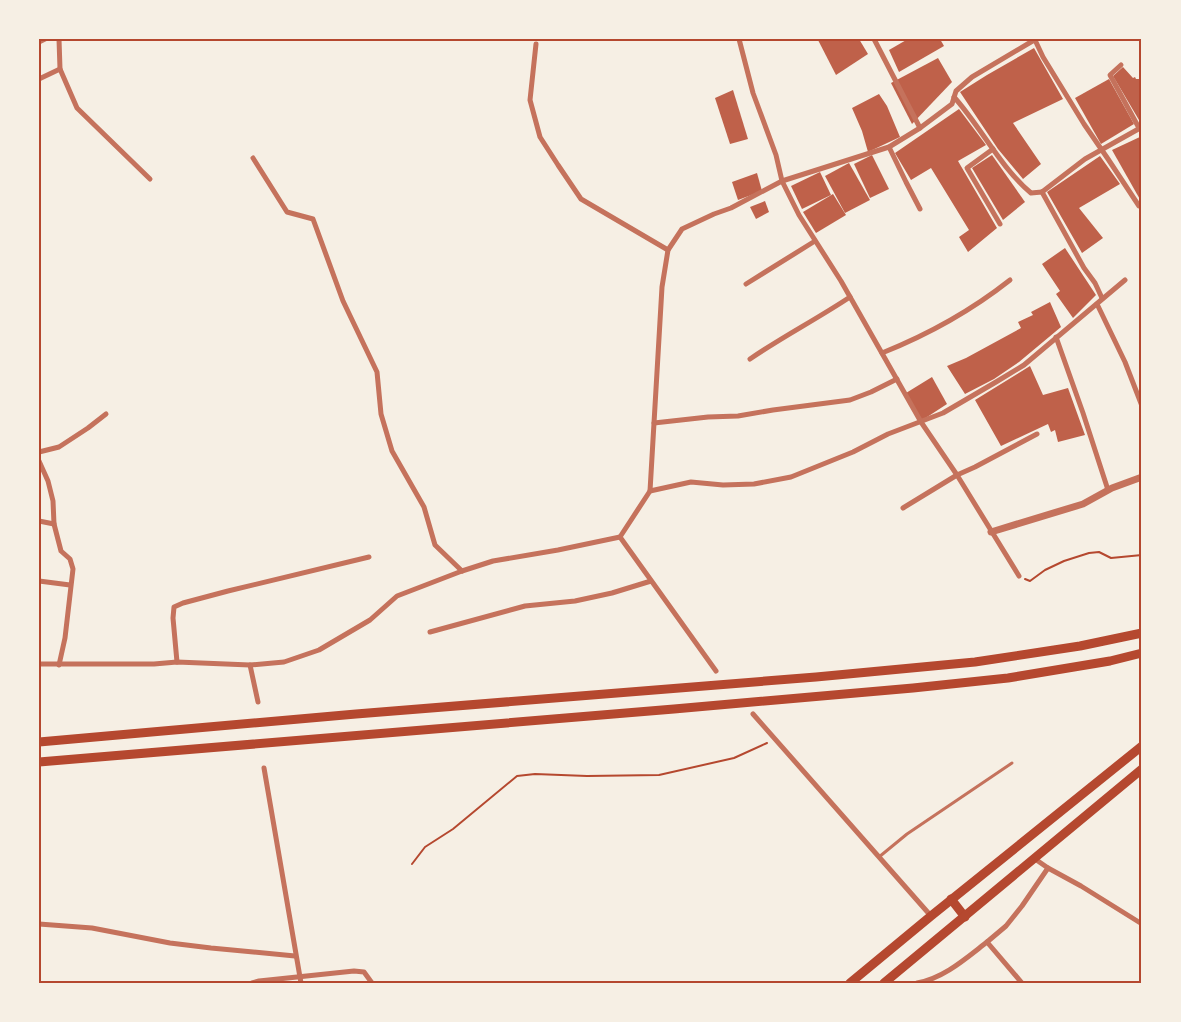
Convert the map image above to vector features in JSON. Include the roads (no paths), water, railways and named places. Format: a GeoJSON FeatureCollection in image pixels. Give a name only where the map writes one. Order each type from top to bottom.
{"type":"FeatureCollection","features":[{"type":"Feature","properties":{"kind":"highway"},"geometry":{"type":"LineString","coordinates":[[39,742],[964,663],[1080,646],[1142,633]]}},
{"type":"Feature","properties":{"kind":"highway"},"geometry":{"type":"LineString","coordinates":[[39,762],[913,688],[1008,678],[1110,661],[1142,652]]}},
{"type":"Feature","properties":{"kind":"highway"},"geometry":{"type":"LineString","coordinates":[[850,983],[1142,746]]}},
{"type":"Feature","properties":{"kind":"highway"},"geometry":{"type":"LineString","coordinates":[[884,983],[1142,769]]}},
{"type":"Feature","properties":{"kind":"highway"},"geometry":{"type":"LineString","coordinates":[[951,899],[965,917]]}},
{"type":"Feature","properties":{"kind":"street"},"geometry":{"type":"LineString","coordinates":[[39,42],[45,39]]}},
{"type":"Feature","properties":{"kind":"street"},"geometry":{"type":"LineString","coordinates":[[59,39],[60,69],[77,108],[150,179]]}},
{"type":"Feature","properties":{"kind":"street"},"geometry":{"type":"LineString","coordinates":[[739,39],[753,93],[776,155],[782,182],[799,215],[850,297],[921,422],[957,474],[1019,576]]}},
{"type":"Feature","properties":{"kind":"street"},"geometry":{"type":"LineString","coordinates":[[874,39],[920,128]]}},
{"type":"Feature","properties":{"kind":"street"},"geometry":{"type":"LineString","coordinates":[[39,664],[177,662],[250,665],[284,662],[319,650],[370,620],[398,596],[462,571],[493,561],[620,537],[650,491],[662,286],[668,250],[682,229],[782,182],[889,147],[952,104],[956,91],[972,77],[1035,39],[1043,57],[1101,151],[1139,206],[1142,205]]}},
{"type":"Feature","properties":{"kind":"street"},"geometry":{"type":"LineString","coordinates":[[536,44],[530,100],[540,137],[581,199],[668,250]]}},
{"type":"Feature","properties":{"kind":"street"},"geometry":{"type":"LineString","coordinates":[[954,97],[1021,184],[1031,193],[1042,192],[1085,159],[1141,127],[1110,75],[1120,65]]}},
{"type":"Feature","properties":{"kind":"street"},"geometry":{"type":"LineString","coordinates":[[39,79],[60,69]]}},
{"type":"Feature","properties":{"kind":"street"},"geometry":{"type":"LineString","coordinates":[[889,147],[920,209]]}},
{"type":"Feature","properties":{"kind":"street"},"geometry":{"type":"LineString","coordinates":[[993,149],[968,168],[1000,224]]}},
{"type":"Feature","properties":{"kind":"street"},"geometry":{"type":"LineString","coordinates":[[253,158],[287,212],[313,219],[344,301],[377,372],[381,414],[392,451],[424,507],[435,545],[462,571]]}},
{"type":"Feature","properties":{"kind":"street"},"geometry":{"type":"LineString","coordinates":[[1042,192],[1102,298]]}},
{"type":"Feature","properties":{"kind":"street"},"geometry":{"type":"LineString","coordinates":[[746,284],[815,241]]}},
{"type":"Feature","properties":{"kind":"street"},"geometry":{"type":"LineString","coordinates":[[882,353],[910,342],[935,328],[1010,280]]}},
{"type":"Feature","properties":{"kind":"street"},"geometry":{"type":"LineString","coordinates":[[650,491],[691,483],[754,484],[791,477],[854,452],[888,434],[943,413],[1023,365],[1125,280]]}},
{"type":"Feature","properties":{"kind":"street"},"geometry":{"type":"LineString","coordinates":[[750,359],[850,297]]}},
{"type":"Feature","properties":{"kind":"street"},"geometry":{"type":"LineString","coordinates":[[1096,303],[1125,362],[1142,406]]}},
{"type":"Feature","properties":{"kind":"street"},"geometry":{"type":"LineString","coordinates":[[1056,337],[1108,490]]}},
{"type":"Feature","properties":{"kind":"street"},"geometry":{"type":"LineString","coordinates":[[654,423],[738,416],[850,400],[897,379]]}},
{"type":"Feature","properties":{"kind":"street"},"geometry":{"type":"LineString","coordinates":[[39,452],[59,447],[106,414]]}},
{"type":"Feature","properties":{"kind":"street"},"geometry":{"type":"LineString","coordinates":[[903,508],[957,474],[1037,434]]}},
{"type":"Feature","properties":{"kind":"street"},"geometry":{"type":"LineString","coordinates":[[39,461],[48,481],[53,501],[54,524],[61,552],[70,559],[73,568],[65,639],[59,664]]}},
{"type":"Feature","properties":{"kind":"street"},"geometry":{"type":"LineString","coordinates":[[991,532],[1083,504],[1108,490],[1142,477]]}},
{"type":"Feature","properties":{"kind":"street"},"geometry":{"type":"LineString","coordinates":[[39,521],[54,524]]}},
{"type":"Feature","properties":{"kind":"street"},"geometry":{"type":"LineString","coordinates":[[620,537],[716,671]]}},
{"type":"Feature","properties":{"kind":"street"},"geometry":{"type":"LineString","coordinates":[[177,662],[174,607],[205,597],[369,557]]}},
{"type":"Feature","properties":{"kind":"street"},"geometry":{"type":"LineString","coordinates":[[39,581],[70,585]]}},
{"type":"Feature","properties":{"kind":"street"},"geometry":{"type":"LineString","coordinates":[[429,632],[525,606],[575,601],[651,581]]}},
{"type":"Feature","properties":{"kind":"street"},"geometry":{"type":"LineString","coordinates":[[250,665],[258,702]]}},
{"type":"Feature","properties":{"kind":"street"},"geometry":{"type":"LineString","coordinates":[[753,714],[931,916]]}},
{"type":"Feature","properties":{"kind":"street"},"geometry":{"type":"LineString","coordinates":[[264,768],[300,980]]}},
{"type":"Feature","properties":{"kind":"street"},"geometry":{"type":"LineString","coordinates":[[1035,859],[1142,924]]}},
{"type":"Feature","properties":{"kind":"street"},"geometry":{"type":"LineString","coordinates":[[917,983],[938,977],[946,972],[1006,926],[1048,868]]}},
{"type":"Feature","properties":{"kind":"street"},"geometry":{"type":"LineString","coordinates":[[39,924],[92,928],[170,943],[296,956]]}},
{"type":"Feature","properties":{"kind":"street"},"geometry":{"type":"LineString","coordinates":[[987,942],[1022,983]]}},
{"type":"Feature","properties":{"kind":"street"},"geometry":{"type":"LineString","coordinates":[[252,983],[300,980],[360,971],[367,974],[372,983]]}},
{"type":"Feature","properties":{"kind":"lane"},"geometry":{"type":"LineString","coordinates":[[879,857],[907,834],[1012,763]]}}]}
